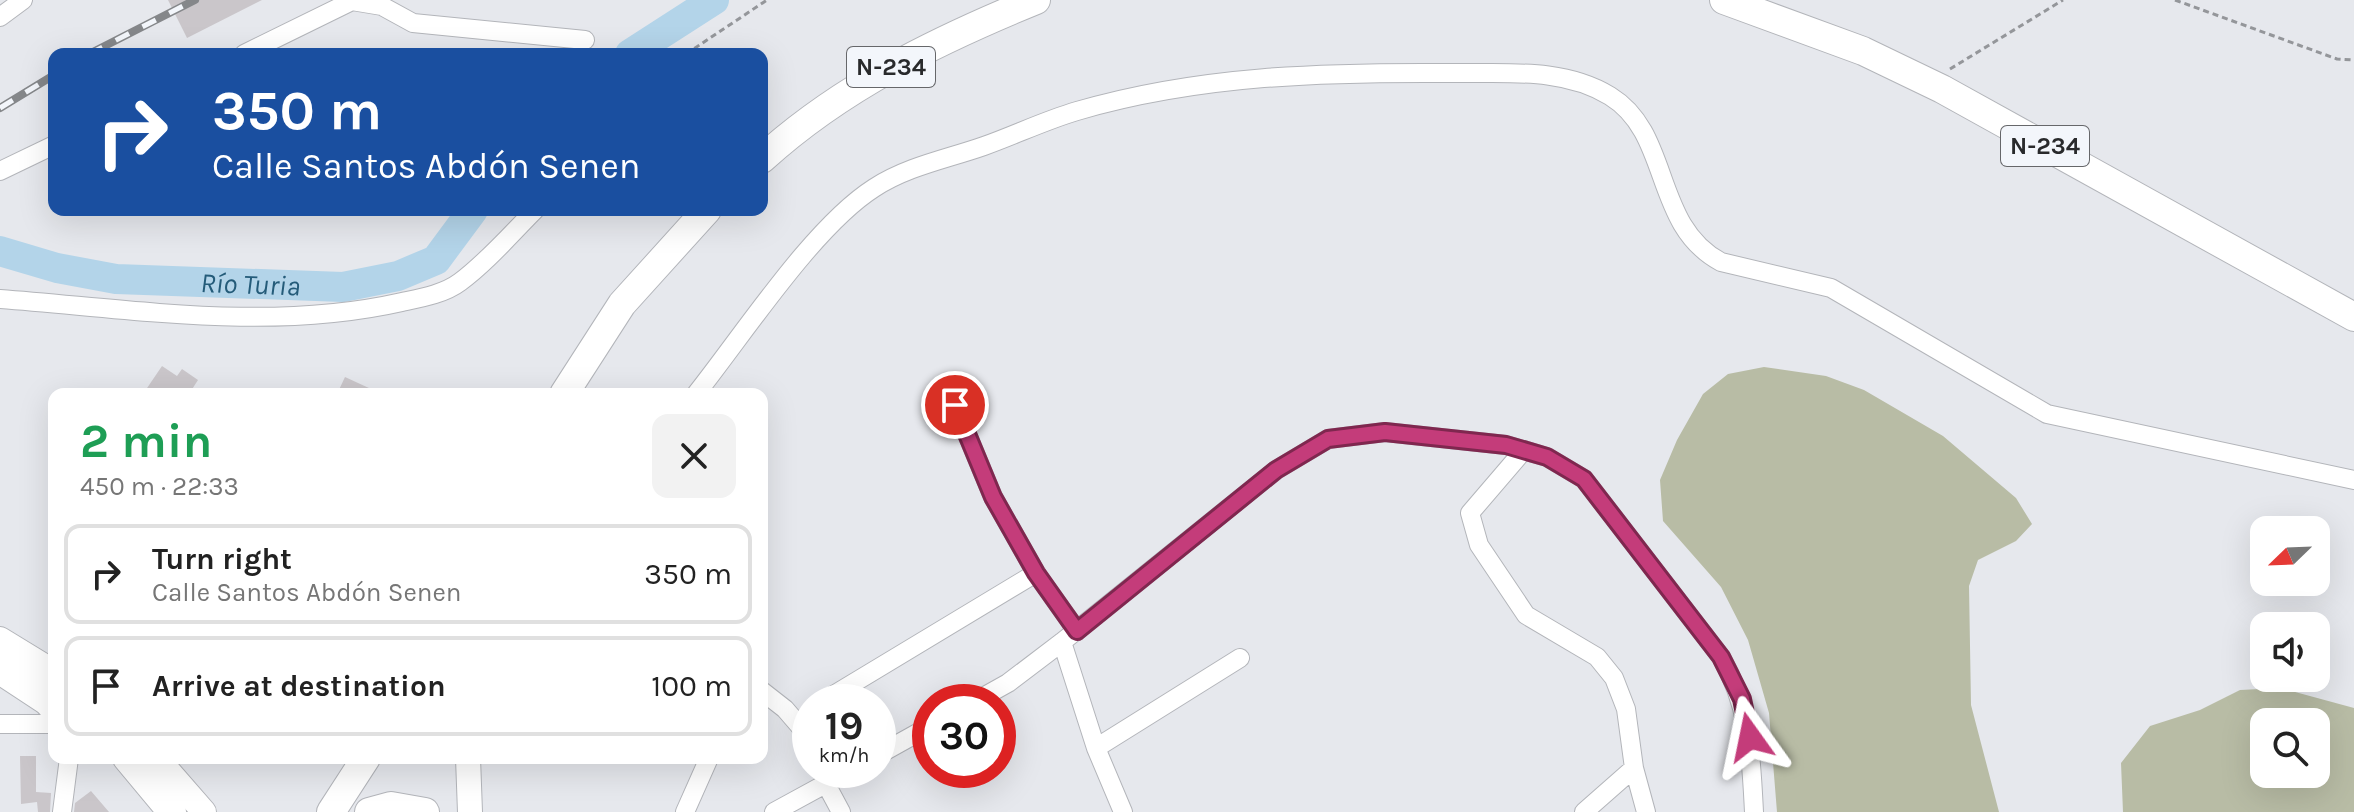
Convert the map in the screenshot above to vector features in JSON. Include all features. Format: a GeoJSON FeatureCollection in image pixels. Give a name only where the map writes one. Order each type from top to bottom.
{"type":"FeatureCollection","features":[{"type":"Feature","properties":{"kind":"highway","name":"N-234"},"geometry":{"type":"LineString","coordinates":[[768,149],[902,60],[968,27],[1036,0]]}},
{"type":"Feature","properties":{"kind":"highway","name":"N-234"},"geometry":{"type":"LineString","coordinates":[[1724,0],[1863,51],[1931,84],[2354,317]]}},
{"type":"Feature","properties":{"kind":"highway"},"geometry":{"type":"LineString","coordinates":[[568,388],[622,304],[702,216]]}},
{"type":"Feature","properties":{"kind":"highway"},"geometry":{"type":"LineString","coordinates":[[0,659],[48,675]]}},
{"type":"Feature","properties":{"kind":"highway"},"geometry":{"type":"LineString","coordinates":[[132,764],[172,812]]}},
{"type":"Feature","properties":{"kind":"highway"},"geometry":{"type":"LineString","coordinates":[[331,812],[362,764]]}},
{"type":"Feature","properties":{"kind":"highway"},"geometry":{"type":"LineString","coordinates":[[369,812],[391,806],[425,812]]}},
{"type":"Feature","properties":{"kind":"main road"},"geometry":{"type":"LineString","coordinates":[[0,639],[48,673]]}},
{"type":"Feature","properties":{"kind":"main road"},"geometry":{"type":"LineString","coordinates":[[162,764],[204,812]]}},
{"type":"Feature","properties":{"kind":"main road"},"geometry":{"type":"LineString","coordinates":[[468,764],[470,812]]}},
{"type":"Feature","properties":{"kind":"street"},"geometry":{"type":"LineString","coordinates":[[0,17],[23,0]]}},
{"type":"Feature","properties":{"kind":"street"},"geometry":{"type":"LineString","coordinates":[[256,48],[352,1],[382,6],[413,23],[585,40]]}},
{"type":"Feature","properties":{"kind":"street"},"geometry":{"type":"LineString","coordinates":[[701,388],[822,235],[874,188],[930,161],[981,147],[1076,111],[1181,87],[1262,76],[1373,72],[1536,74],[1590,86],[1623,106],[1645,137],[1684,231],[1707,255],[1721,262],[1831,288],[2047,414],[2354,480]]}},
{"type":"Feature","properties":{"kind":"street"},"geometry":{"type":"LineString","coordinates":[[0,171],[48,148]]}},
{"type":"Feature","properties":{"kind":"street"},"geometry":{"type":"LineString","coordinates":[[0,299],[183,317],[325,313],[378,308],[428,296],[458,283],[529,216]]}},
{"type":"Feature","properties":{"kind":"street"},"geometry":{"type":"LineString","coordinates":[[955,405],[993,497],[1069,637],[1096,748],[1123,812]]}},
{"type":"Feature","properties":{"kind":"street"},"geometry":{"type":"LineString","coordinates":[[1006,684],[1276,470],[1328,439],[1385,432],[1506,445],[1547,457],[1584,479],[1721,657],[1737,685],[1746,715],[1754,812]]}},
{"type":"Feature","properties":{"kind":"street"},"geometry":{"type":"LineString","coordinates":[[1524,450],[1470,513],[1479,545],[1526,615],[1597,657],[1614,678],[1626,709],[1634,768],[1646,812]]}},
{"type":"Feature","properties":{"kind":"street"},"geometry":{"type":"LineString","coordinates":[[852,684],[1036,573]]}},
{"type":"Feature","properties":{"kind":"street"},"geometry":{"type":"LineString","coordinates":[[1096,748],[1240,658]]}},
{"type":"Feature","properties":{"kind":"street"},"geometry":{"type":"LineString","coordinates":[[0,676],[48,709]]}},
{"type":"Feature","properties":{"kind":"street"},"geometry":{"type":"LineString","coordinates":[[768,694],[792,708]]}},
{"type":"Feature","properties":{"kind":"street"},"geometry":{"type":"LineString","coordinates":[[0,724],[48,724]]}},
{"type":"Feature","properties":{"kind":"street"},"geometry":{"type":"LineString","coordinates":[[62,812],[68,764]]}},
{"type":"Feature","properties":{"kind":"street"},"geometry":{"type":"LineString","coordinates":[[685,812],[706,764]]}},
{"type":"Feature","properties":{"kind":"street"},"geometry":{"type":"LineString","coordinates":[[1584,812],[1634,768]]}},
{"type":"Feature","properties":{"kind":"street"},"geometry":{"type":"LineString","coordinates":[[774,812],[816,788]]}},
{"type":"Feature","properties":{"kind":"street"},"geometry":{"type":"LineString","coordinates":[[839,788],[841,812]]}},
{"type":"Feature","properties":{"kind":"path"},"geometry":{"type":"LineString","coordinates":[[695,48],[767,0]]}},
{"type":"Feature","properties":{"kind":"path"},"geometry":{"type":"LineString","coordinates":[[1931,84],[1972,53],[2063,0]]}},
{"type":"Feature","properties":{"kind":"path"},"geometry":{"type":"LineString","coordinates":[[2175,0],[2337,59],[2354,60]]}},
{"type":"Feature","properties":{"kind":"green space"},"geometry":{"type":"Polygon","coordinates":[[[1764,367],[1826,376],[1864,390],[1943,436],[2016,498],[2032,524],[2016,541],[1978,560],[1969,586],[1971,705],[1999,812],[1777,812],[1769,713],[1748,640],[1721,587],[1663,521],[1660,480],[1677,440],[1703,394],[1728,374],[1764,367]]]}},
{"type":"Feature","properties":{"kind":"green space"},"geometry":{"type":"Polygon","coordinates":[[[2240,690],[2250,690],[2250,692],[2295,692],[2354,708],[2354,812],[2123,812],[2121,763],[2150,726],[2200,710],[2240,690]]]}},
{"type":"Feature","properties":{"kind":"building"},"geometry":{"type":"Polygon","coordinates":[[[168,0],[262,0],[187,38],[168,0]]]}},
{"type":"Feature","properties":{"kind":"building"},"geometry":{"type":"Polygon","coordinates":[[[162,366],[177,376],[182,369],[198,380],[193,388],[147,388],[162,366]]]}},
{"type":"Feature","properties":{"kind":"building"},"geometry":{"type":"Polygon","coordinates":[[[345,377],[369,388],[340,388],[345,377]]]}},
{"type":"Feature","properties":{"kind":"building"},"geometry":{"type":"Polygon","coordinates":[[[20,756],[36,756],[36,792],[51,793],[50,812],[38,812],[37,802],[21,804],[20,756]]]}},
{"type":"Feature","properties":{"kind":"building"},"geometry":{"type":"Polygon","coordinates":[[[91,791],[109,812],[74,812],[75,803],[91,791]]]}},
{"type":"Feature","properties":{"kind":"waterway","name":"Río Turia"},"geometry":{"type":"LineString","coordinates":[[639,48],[714,0]]}},
{"type":"Feature","properties":{"kind":"waterway","name":"Río Turia"},"geometry":{"type":"LineString","coordinates":[[0,251],[57,268],[116,279],[343,287],[398,276],[436,260],[469,216]]}},
{"type":"Feature","properties":{"kind":"railway"},"geometry":{"type":"LineString","coordinates":[[101,48],[195,0]]}},
{"type":"Feature","properties":{"kind":"railway"},"geometry":{"type":"LineString","coordinates":[[0,108],[48,79]]}},
{"type":"Feature","properties":{"kind":"route"},"geometry":{"type":"LineString","coordinates":[[955,405],[993,497],[1036,573],[1077,631],[1276,470],[1328,439],[1385,432],[1506,445],[1547,457],[1584,479],[1721,657],[1737,685],[1750,737]]}}]}
